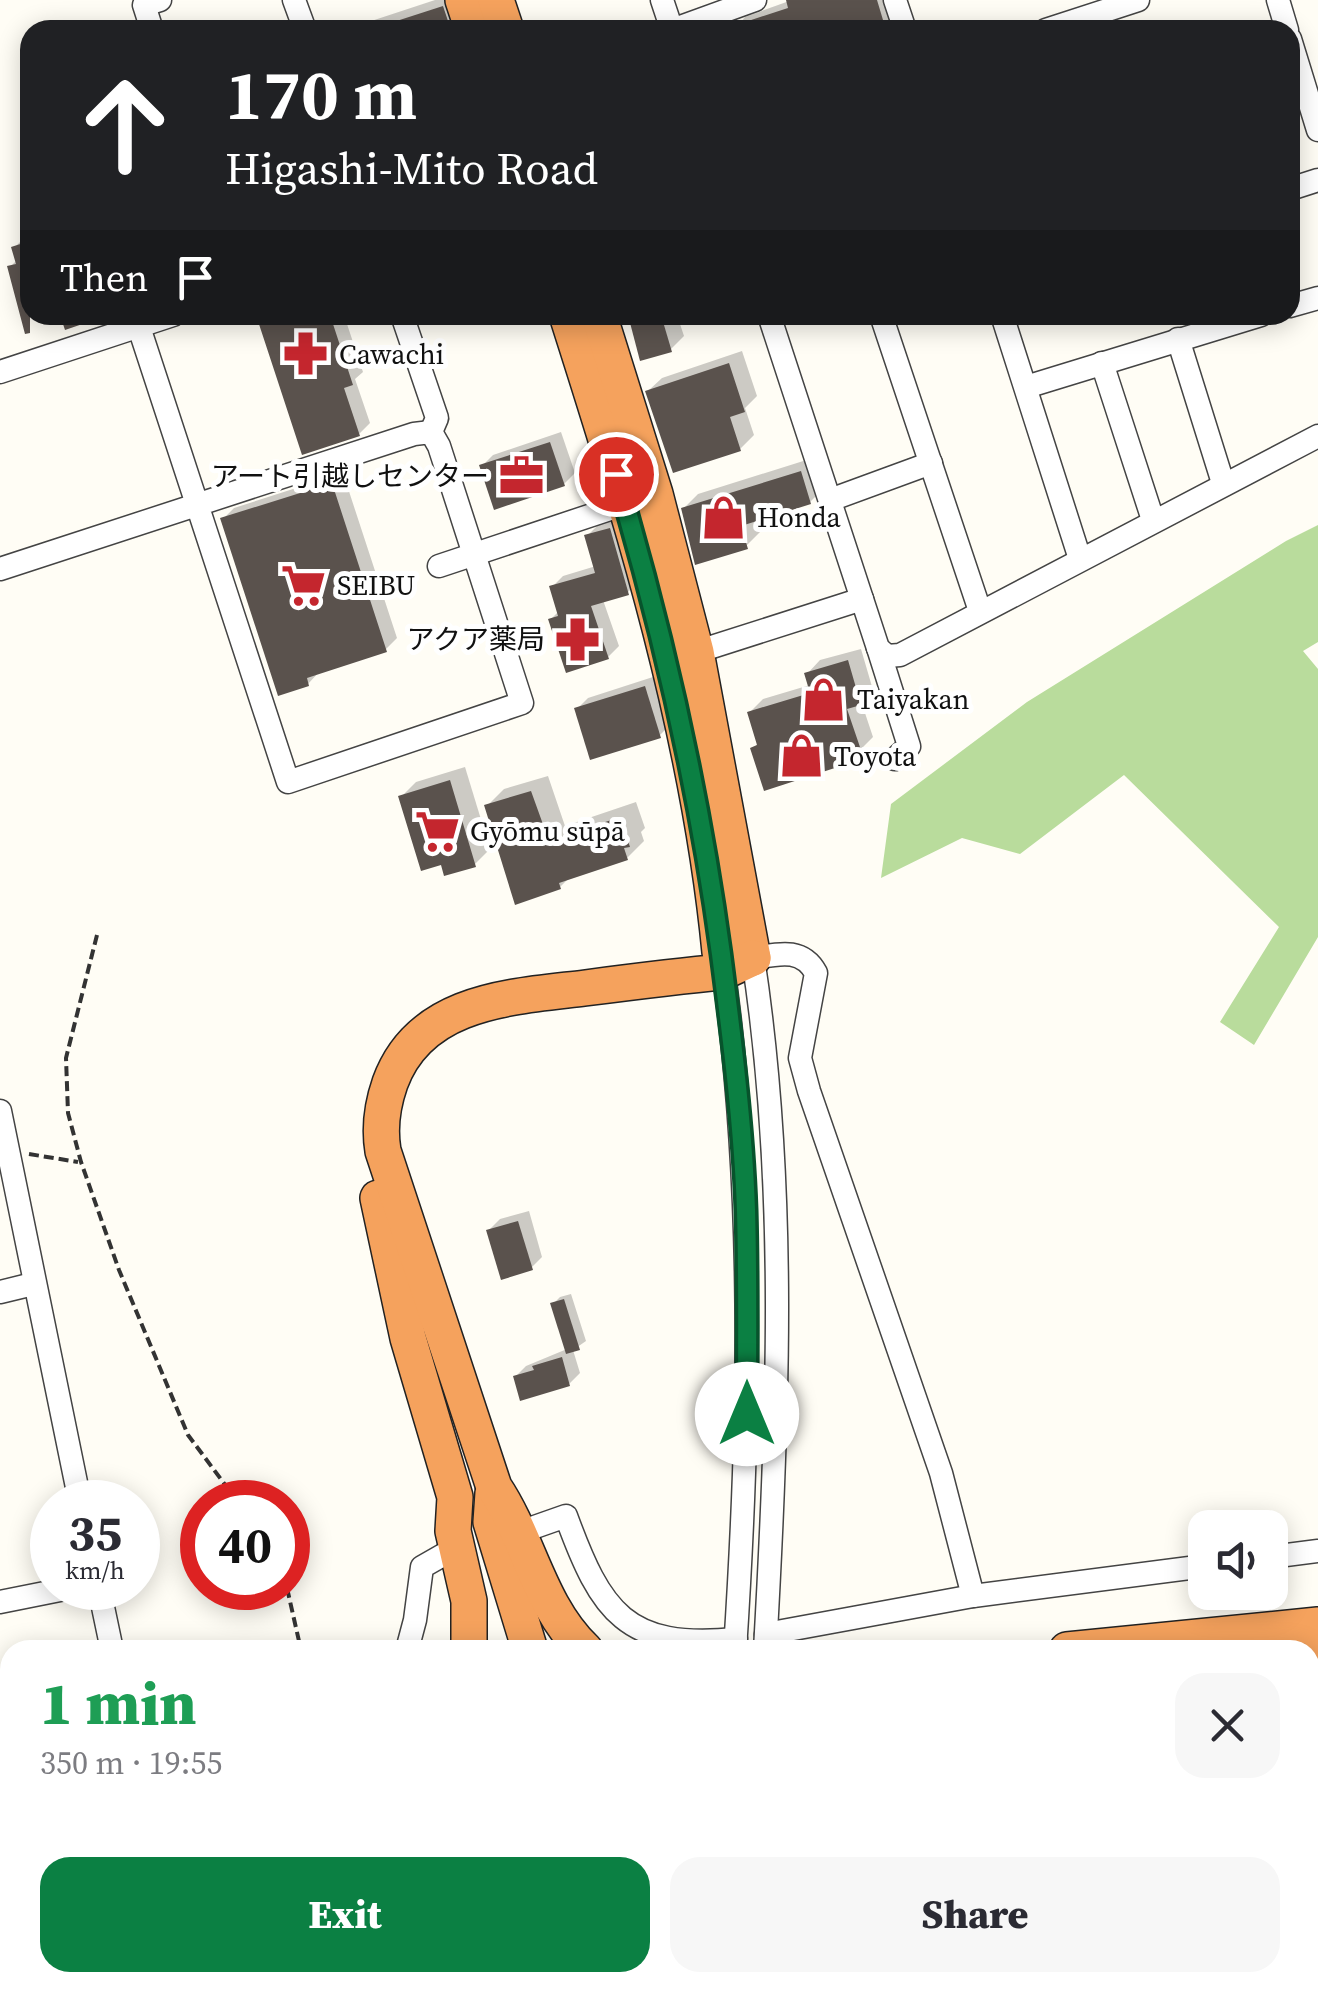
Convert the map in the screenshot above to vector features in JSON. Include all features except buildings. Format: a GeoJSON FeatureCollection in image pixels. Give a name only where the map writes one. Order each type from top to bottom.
{"type":"FeatureCollection","features":[{"type":"Feature","properties":{"kind":"highway"},"geometry":{"type":"LineString","coordinates":[[571,325],[668,661],[732,961]]}},
{"type":"Feature","properties":{"kind":"highway"},"geometry":{"type":"LineString","coordinates":[[602,325],[654,494],[696,652],[732,961]]}},
{"type":"Feature","properties":{"kind":"highway"},"geometry":{"type":"LineString","coordinates":[[575,1640],[550,1604],[513,1515],[494,1487],[383,1151],[382,1117],[392,1079],[413,1044],[444,1018],[464,1008],[732,961]]}},
{"type":"Feature","properties":{"kind":"highway"},"geometry":{"type":"LineString","coordinates":[[469,1640],[469,1601],[454,1531],[454,1497],[408,1338],[365,1140],[366,1103],[377,1067],[396,1037],[422,1012],[477,986],[550,970],[732,961]]}},
{"type":"Feature","properties":{"kind":"highway"},"geometry":{"type":"LineString","coordinates":[[494,1487],[491,1522],[527,1640]]}},
{"type":"Feature","properties":{"kind":"highway"},"geometry":{"type":"LineString","coordinates":[[454,1497],[476,1526],[511,1640]]}},
{"type":"Feature","properties":{"kind":"highway"},"geometry":{"type":"LineString","coordinates":[[1176,1640],[1318,1627]]}},
{"type":"Feature","properties":{"kind":"highway"},"geometry":{"type":"LineString","coordinates":[[1236,1640],[1318,1627]]}},
{"type":"Feature","properties":{"kind":"street"},"geometry":{"type":"LineString","coordinates":[[149,20],[144,5],[160,0]]}},
{"type":"Feature","properties":{"kind":"street"},"geometry":{"type":"LineString","coordinates":[[700,20],[755,0]]}},
{"type":"Feature","properties":{"kind":"street"},"geometry":{"type":"LineString","coordinates":[[1077,20],[1138,0]]}},
{"type":"Feature","properties":{"kind":"street"},"geometry":{"type":"LineString","coordinates":[[1303,70],[1318,130]]}},
{"type":"Feature","properties":{"kind":"street"},"geometry":{"type":"LineString","coordinates":[[0,372],[126,325]]}},
{"type":"Feature","properties":{"kind":"street"},"geometry":{"type":"LineString","coordinates":[[138,325],[288,782],[522,702],[439,446],[431,432]]}},
{"type":"Feature","properties":{"kind":"street"},"geometry":{"type":"LineString","coordinates":[[405,325],[437,418],[431,432]]}},
{"type":"Feature","properties":{"kind":"street"},"geometry":{"type":"LineString","coordinates":[[772,325],[909,746],[895,759]]}},
{"type":"Feature","properties":{"kind":"street"},"geometry":{"type":"LineString","coordinates":[[884,325],[980,611]]}},
{"type":"Feature","properties":{"kind":"street"},"geometry":{"type":"LineString","coordinates":[[1005,325],[1080,559]]}},
{"type":"Feature","properties":{"kind":"street"},"geometry":{"type":"LineString","coordinates":[[1026,387],[1226,325]]}},
{"type":"Feature","properties":{"kind":"street"},"geometry":{"type":"LineString","coordinates":[[1178,339],[1224,483]]}},
{"type":"Feature","properties":{"kind":"street"},"geometry":{"type":"LineString","coordinates":[[1102,363],[1154,520]]}},
{"type":"Feature","properties":{"kind":"street"},"geometry":{"type":"LineString","coordinates":[[0,569],[414,434],[431,432]]}},
{"type":"Feature","properties":{"kind":"street"},"geometry":{"type":"LineString","coordinates":[[878,648],[888,656],[900,656],[1318,436]]}},
{"type":"Feature","properties":{"kind":"street"},"geometry":{"type":"LineString","coordinates":[[830,500],[931,463]]}},
{"type":"Feature","properties":{"kind":"street"},"geometry":{"type":"LineString","coordinates":[[439,566],[625,504]]}},
{"type":"Feature","properties":{"kind":"street"},"geometry":{"type":"LineString","coordinates":[[696,652],[862,599]]}},
{"type":"Feature","properties":{"kind":"street"},"geometry":{"type":"LineString","coordinates":[[732,961],[788,953],[812,965],[816,973],[800,1058],[941,1473],[973,1596]]}},
{"type":"Feature","properties":{"kind":"street"},"geometry":{"type":"LineString","coordinates":[[732,961],[762,1020],[776,1210],[776,1416],[765,1640]]}},
{"type":"Feature","properties":{"kind":"street"},"geometry":{"type":"LineString","coordinates":[[732,961],[731,1024],[746,1208],[747,1414],[735,1640]]}},
{"type":"Feature","properties":{"kind":"street"},"geometry":{"type":"LineString","coordinates":[[0,1111],[75,1480]]}},
{"type":"Feature","properties":{"kind":"street"},"geometry":{"type":"LineString","coordinates":[[0,1292],[34,1284]]}},
{"type":"Feature","properties":{"kind":"street"},"geometry":{"type":"LineString","coordinates":[[529,1529],[566,1516],[582,1561],[601,1595],[621,1616],[645,1632],[675,1640]]}},
{"type":"Feature","properties":{"kind":"street"},"geometry":{"type":"LineString","coordinates":[[1288,1555],[1318,1551]]}},
{"type":"Feature","properties":{"kind":"street"},"geometry":{"type":"LineString","coordinates":[[410,1640],[422,1567],[443,1554]]}},
{"type":"Feature","properties":{"kind":"street"},"geometry":{"type":"LineString","coordinates":[[774,1640],[973,1596],[1188,1568]]}},
{"type":"Feature","properties":{"kind":"street"},"geometry":{"type":"LineString","coordinates":[[0,1602],[30,1596]]}},
{"type":"Feature","properties":{"kind":"street"},"geometry":{"type":"LineString","coordinates":[[104,1610],[110,1640]]}},
{"type":"Feature","properties":{"kind":"path"},"geometry":{"type":"LineString","coordinates":[[97,935],[66,1058],[68,1114],[119,1270],[188,1435],[222,1480]]}},
{"type":"Feature","properties":{"kind":"path"},"geometry":{"type":"LineString","coordinates":[[9,1154],[81,1162]]}},
{"type":"Feature","properties":{"kind":"path"},"geometry":{"type":"LineString","coordinates":[[292,1610],[299,1640]]}},
{"type":"Feature","properties":{"kind":"green space"},"geometry":{"type":"Polygon","coordinates":[[[1318,525],[1318,642],[1303,651],[1318,669],[1318,937],[1254,1045],[1220,1022],[1279,927],[1124,775],[1020,854],[962,838],[881,878],[891,804],[1027,702],[1318,525]]]}},
{"type":"Feature","properties":{"kind":"place","name":"Cawachi"},"geometry":{"type":"Point","coordinates":[306,354]}},
{"type":"Feature","properties":{"kind":"place","name":"アート引越しセンター"},"geometry":{"type":"Point","coordinates":[522,476]}},
{"type":"Feature","properties":{"kind":"place","name":"Honda"},"geometry":{"type":"Point","coordinates":[724,517]}},
{"type":"Feature","properties":{"kind":"place","name":"SEIBU"},"geometry":{"type":"Point","coordinates":[304,585]}},
{"type":"Feature","properties":{"kind":"place","name":"アクア薬局"},"geometry":{"type":"Point","coordinates":[578,639]}},
{"type":"Feature","properties":{"kind":"place","name":"Taiyakan"},"geometry":{"type":"Point","coordinates":[824,699]}},
{"type":"Feature","properties":{"kind":"place","name":"Toyota"},"geometry":{"type":"Point","coordinates":[801,756]}},
{"type":"Feature","properties":{"kind":"place","name":"Gyōmu sūpā"},"geometry":{"type":"Point","coordinates":[437,831]}},
{"type":"Feature","properties":{"kind":"route"},"geometry":{"type":"LineString","coordinates":[[616,474],[668,661],[716,904],[731,1024],[746,1208],[747,1414]]}}]}
